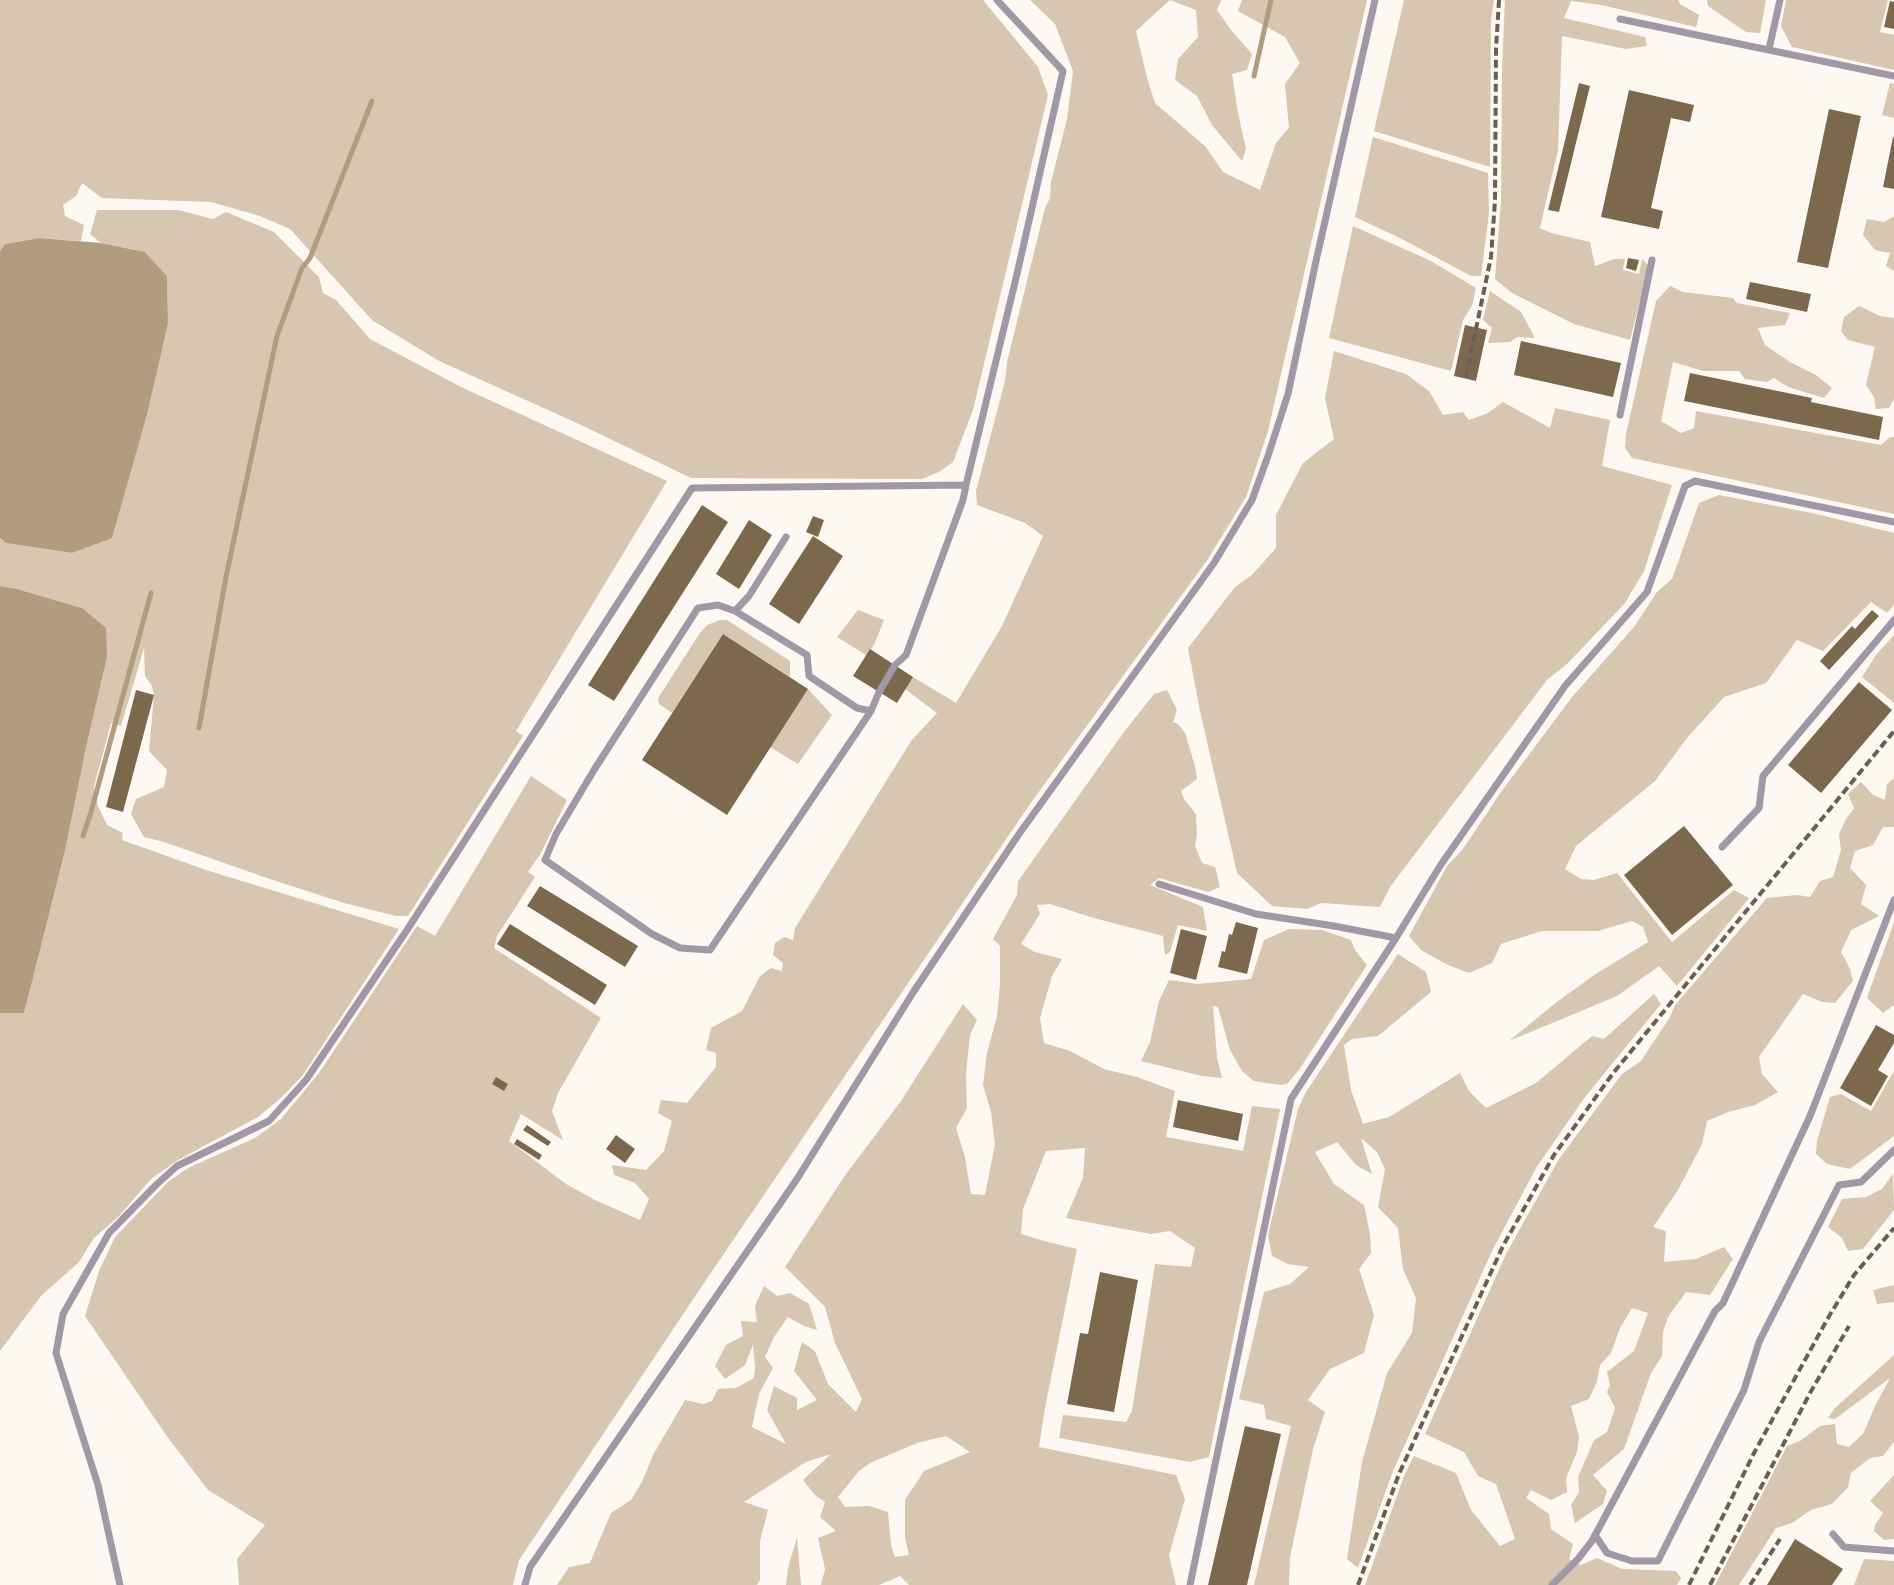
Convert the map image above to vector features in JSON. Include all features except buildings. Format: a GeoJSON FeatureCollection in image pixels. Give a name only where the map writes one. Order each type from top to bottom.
{"type":"FeatureCollection","features":[{"type":"Feature","properties":{"kind":"lane"},"geometry":{"type":"LineString","coordinates":[[871,711],[856,708],[809,676],[807,655],[735,611],[718,606],[698,608],[560,826],[545,860],[652,934],[680,948],[710,950],[871,711],[879,692],[895,665],[906,655],[963,500],[1063,71],[997,0]]}},
{"type":"Feature","properties":{"kind":"lane"},"geometry":{"type":"LineString","coordinates":[[524,1585],[530,1567],[797,1178],[914,991],[1019,834],[1214,563],[1252,500],[1288,394],[1322,232],[1375,0]]}},
{"type":"Feature","properties":{"kind":"lane"},"geometry":{"type":"LineString","coordinates":[[1769,50],[1780,0]]}},
{"type":"Feature","properties":{"kind":"lane"},"geometry":{"type":"LineString","coordinates":[[1620,19],[1894,76]]}},
{"type":"Feature","properties":{"kind":"lane"},"geometry":{"type":"LineString","coordinates":[[1620,414],[1652,260]]}},
{"type":"Feature","properties":{"kind":"lane"},"geometry":{"type":"LineString","coordinates":[[1190,1585],[1291,1099],[1396,938],[1440,866],[1565,686],[1647,592],[1685,486],[1695,480],[1894,522]]}},
{"type":"Feature","properties":{"kind":"lane"},"geometry":{"type":"LineString","coordinates":[[120,1585],[98,1486],[56,1353],[63,1314],[109,1233],[177,1166],[269,1121],[306,1080],[409,927],[692,488],[966,485]]}},
{"type":"Feature","properties":{"kind":"lane"},"geometry":{"type":"LineString","coordinates":[[735,611],[749,596],[786,537]]}},
{"type":"Feature","properties":{"kind":"lane"},"geometry":{"type":"LineString","coordinates":[[1722,847],[1759,808],[1762,776],[1894,620]]}},
{"type":"Feature","properties":{"kind":"lane"},"geometry":{"type":"LineString","coordinates":[[1159,884],[1256,914],[1396,938]]}},
{"type":"Feature","properties":{"kind":"lane"},"geometry":{"type":"LineString","coordinates":[[1552,1585],[1578,1559],[1595,1535],[1715,1311],[1723,1303],[1810,1116],[1894,900]]}},
{"type":"Feature","properties":{"kind":"lane"},"geometry":{"type":"LineString","coordinates":[[1595,1535],[1607,1553],[1632,1561],[1658,1561],[1744,1390],[1759,1342],[1839,1185],[1861,1182],[1894,1150]]}},
{"type":"Feature","properties":{"kind":"lane"},"geometry":{"type":"LineString","coordinates":[[1832,1534],[1844,1547],[1894,1551]]}},
{"type":"Feature","properties":{"kind":"shaded area"},"geometry":{"type":"Polygon","coordinates":[[[0,0],[983,0],[1038,67],[1048,95],[973,410],[953,462],[939,472],[922,479],[691,478],[577,423],[439,361],[372,320],[290,229],[260,216],[211,202],[102,198],[82,183],[76,196],[63,205],[65,216],[84,225],[81,241],[39,238],[5,244],[0,251],[0,0]]]}},
{"type":"Feature","properties":{"kind":"shaded area"},"geometry":{"type":"Polygon","coordinates":[[[1030,0],[1170,0],[1136,31],[1155,103],[1206,147],[1223,172],[1260,190],[1276,143],[1289,128],[1285,84],[1300,63],[1285,37],[1238,11],[1242,0],[1367,0],[1268,431],[1246,497],[1208,559],[1030,804],[706,1280],[519,1560],[513,1585],[239,1585],[237,1559],[265,1525],[208,1490],[166,1435],[85,1316],[99,1271],[115,1237],[168,1182],[188,1168],[255,1138],[281,1119],[319,1073],[417,926],[435,936],[531,776],[567,800],[541,853],[528,872],[535,877],[497,936],[494,948],[601,1018],[558,1093],[552,1111],[563,1140],[521,1114],[509,1141],[566,1184],[593,1199],[640,1220],[649,1199],[635,1183],[614,1175],[612,1165],[646,1170],[664,1151],[672,1121],[658,1113],[661,1100],[687,1103],[716,1067],[716,1053],[706,1050],[711,1028],[742,1011],[760,976],[771,968],[782,971],[783,963],[773,955],[775,943],[784,937],[793,940],[795,928],[911,741],[937,713],[905,689],[913,677],[956,703],[1002,626],[1043,536],[1025,523],[977,505],[976,491],[1005,381],[1007,362],[1045,208],[1050,198],[1051,182],[1067,119],[1073,71],[1055,24],[1030,0]]]}},
{"type":"Feature","properties":{"kind":"shaded area"},"geometry":{"type":"Polygon","coordinates":[[[1170,0],[1221,0],[1217,10],[1252,54],[1247,70],[1232,74],[1246,149],[1242,161],[1212,125],[1197,96],[1175,80],[1178,59],[1198,37],[1196,10],[1170,0]]]}},
{"type":"Feature","properties":{"kind":"shaded area"},"geometry":{"type":"Polygon","coordinates":[[[1404,0],[1494,0],[1491,20],[1490,167],[1374,131],[1404,0]]]}},
{"type":"Feature","properties":{"kind":"shaded area"},"geometry":{"type":"Polygon","coordinates":[[[1505,0],[1678,0],[1680,4],[1699,15],[1696,27],[1601,5],[1571,1],[1564,18],[1645,37],[1647,46],[1626,49],[1562,36],[1558,150],[1540,228],[1551,233],[1590,242],[1595,266],[1614,259],[1625,259],[1623,270],[1639,274],[1642,259],[1649,266],[1630,340],[1574,324],[1512,293],[1495,279],[1501,200],[1502,68],[1505,0]]]}},
{"type":"Feature","properties":{"kind":"shaded area"},"geometry":{"type":"Polygon","coordinates":[[[1707,0],[1766,0],[1760,33],[1746,32],[1708,6],[1707,0]]]}},
{"type":"Feature","properties":{"kind":"shaded area"},"geometry":{"type":"Polygon","coordinates":[[[1786,0],[1888,0],[1880,32],[1894,35],[1894,70],[1792,47],[1781,26],[1786,0]]]}},
{"type":"Feature","properties":{"kind":"shaded area"},"geometry":{"type":"Polygon","coordinates":[[[1890,83],[1894,84],[1894,118],[1882,115],[1890,83]]]}},
{"type":"Feature","properties":{"kind":"shaded area"},"geometry":{"type":"Polygon","coordinates":[[[1373,137],[1488,173],[1489,213],[1481,276],[1471,276],[1400,238],[1355,217],[1373,137]]]}},
{"type":"Feature","properties":{"kind":"shaded area"},"geometry":{"type":"Polygon","coordinates":[[[97,210],[178,210],[213,219],[226,212],[274,232],[319,277],[323,293],[336,300],[370,339],[461,387],[667,481],[516,731],[523,736],[408,916],[396,916],[344,903],[164,842],[144,837],[131,814],[136,799],[164,787],[167,770],[149,751],[154,695],[152,686],[145,676],[144,648],[121,726],[111,723],[94,787],[98,806],[107,825],[123,833],[122,840],[206,870],[399,929],[303,1075],[281,1098],[258,1117],[178,1160],[151,1179],[119,1216],[94,1238],[79,1262],[41,1296],[0,1351],[0,1013],[24,1013],[107,657],[82,608],[17,589],[0,586],[0,538],[6,543],[72,553],[112,537],[147,415],[168,324],[167,276],[145,252],[101,243],[90,234],[97,210]]]}},
{"type":"Feature","properties":{"kind":"shaded area"},"geometry":{"type":"Polygon","coordinates":[[[1894,216],[1894,271],[1886,266],[1890,253],[1875,250],[1863,235],[1867,219],[1884,222],[1894,216]]]}},
{"type":"Feature","properties":{"kind":"shaded area"},"geometry":{"type":"Polygon","coordinates":[[[1353,226],[1431,261],[1476,288],[1472,306],[1463,320],[1451,371],[1329,338],[1353,226]]]}},
{"type":"Feature","properties":{"kind":"shaded area"},"geometry":{"type":"Polygon","coordinates":[[[39,238],[101,243],[145,252],[167,276],[168,324],[147,415],[112,538],[72,553],[6,543],[0,538],[0,251],[5,244],[39,238]]]}},
{"type":"Feature","properties":{"kind":"shaded area"},"geometry":{"type":"Polygon","coordinates":[[[1670,286],[1683,292],[1733,298],[1737,303],[1790,313],[1785,325],[1758,328],[1765,345],[1790,362],[1816,375],[1832,388],[1824,398],[1788,387],[1774,378],[1767,382],[1745,379],[1739,371],[1703,371],[1673,362],[1661,421],[1681,433],[1694,428],[1696,411],[1881,445],[1890,437],[1894,437],[1894,514],[1632,458],[1625,448],[1626,434],[1656,301],[1670,286]]]}},
{"type":"Feature","properties":{"kind":"shaded area"},"geometry":{"type":"Polygon","coordinates":[[[1490,291],[1521,312],[1535,338],[1517,337],[1510,342],[1488,343],[1492,328],[1483,320],[1490,291]]]}},
{"type":"Feature","properties":{"kind":"shaded area"},"geometry":{"type":"Polygon","coordinates":[[[1859,306],[1880,316],[1894,318],[1894,399],[1889,408],[1876,409],[1874,397],[1866,385],[1875,347],[1848,340],[1841,331],[1844,317],[1859,306]]]}},
{"type":"Feature","properties":{"kind":"shaded area"},"geometry":{"type":"Polygon","coordinates":[[[1334,351],[1406,374],[1429,391],[1443,415],[1463,412],[1469,420],[1488,413],[1503,402],[1550,428],[1555,408],[1610,420],[1602,466],[1672,485],[1644,571],[1625,603],[1568,663],[1547,680],[1390,887],[1380,907],[1321,903],[1307,909],[1272,906],[1237,873],[1200,711],[1188,648],[1235,587],[1252,575],[1276,548],[1276,515],[1303,463],[1334,439],[1325,398],[1334,351]]]}},
{"type":"Feature","properties":{"kind":"shaded area"},"geometry":{"type":"Polygon","coordinates":[[[1719,495],[1812,513],[1894,533],[1894,605],[1887,613],[1871,602],[1823,651],[1797,640],[1766,683],[1724,697],[1687,738],[1655,781],[1576,846],[1565,869],[1581,879],[1594,880],[1617,873],[1672,942],[1734,890],[1749,898],[1677,986],[1659,966],[1617,996],[1509,1041],[1594,975],[1648,942],[1643,927],[1632,921],[1598,931],[1542,931],[1501,944],[1492,963],[1469,973],[1448,965],[1421,950],[1409,936],[1447,866],[1463,849],[1501,792],[1572,697],[1634,627],[1657,592],[1672,579],[1699,503],[1719,495]]]}},
{"type":"Feature","properties":{"kind":"shaded area"},"geometry":{"type":"Polygon","coordinates":[[[0,586],[17,589],[82,608],[106,628],[107,657],[65,850],[24,1013],[0,1013],[0,586]]]}},
{"type":"Feature","properties":{"kind":"shaded area"},"geometry":{"type":"Polygon","coordinates":[[[858,610],[884,620],[874,645],[866,655],[837,637],[858,610]]]}},
{"type":"Feature","properties":{"kind":"shaded area"},"geometry":{"type":"Polygon","coordinates":[[[720,620],[727,620],[790,661],[790,677],[723,634],[672,713],[659,704],[658,698],[700,633],[707,625],[720,620]]]}},
{"type":"Feature","properties":{"kind":"shaded area"},"geometry":{"type":"Polygon","coordinates":[[[1894,635],[1894,703],[1862,677],[1876,655],[1894,635]]]}},
{"type":"Feature","properties":{"kind":"shaded area"},"geometry":{"type":"Polygon","coordinates":[[[808,689],[832,715],[798,764],[770,747],[808,689]]]}},
{"type":"Feature","properties":{"kind":"shaded area"},"geometry":{"type":"Polygon","coordinates":[[[1167,690],[1177,710],[1173,722],[1178,724],[1185,733],[1197,779],[1181,791],[1184,799],[1196,814],[1197,835],[1195,846],[1202,863],[1215,867],[1220,887],[1208,892],[1159,878],[1150,885],[1203,907],[1207,931],[1178,925],[1170,952],[1165,955],[1163,936],[1050,904],[1037,905],[1040,914],[1021,944],[1035,952],[1062,959],[1052,976],[1040,1018],[1044,1043],[1070,1051],[1104,1069],[1137,1077],[1175,1091],[1166,1137],[1243,1151],[1252,1106],[1280,1109],[1209,1457],[1190,1462],[1059,1438],[1063,1415],[1126,1422],[1132,1411],[1155,1264],[1191,1267],[1195,1248],[1170,1231],[1151,1234],[1066,1218],[1083,1178],[1085,1148],[1046,1151],[1023,1209],[1021,1234],[1077,1249],[1039,1447],[1176,1475],[1185,1499],[1169,1555],[1176,1585],[909,1585],[900,1576],[879,1585],[821,1585],[825,1569],[818,1538],[836,1531],[820,1517],[825,1502],[815,1495],[803,1480],[831,1454],[806,1462],[744,1502],[768,1510],[760,1541],[760,1580],[757,1585],[557,1585],[569,1567],[590,1563],[611,1513],[631,1500],[643,1480],[653,1455],[685,1400],[703,1404],[712,1401],[718,1389],[736,1388],[754,1378],[753,1345],[745,1365],[725,1379],[715,1366],[726,1345],[743,1336],[741,1321],[757,1322],[755,1306],[764,1286],[777,1296],[790,1293],[809,1304],[817,1330],[804,1326],[788,1317],[774,1337],[765,1357],[773,1368],[759,1394],[752,1427],[786,1444],[767,1410],[774,1386],[797,1398],[797,1410],[817,1400],[794,1371],[802,1342],[815,1351],[828,1384],[856,1412],[862,1399],[835,1343],[825,1307],[785,1267],[846,1174],[901,1101],[963,1004],[977,1020],[970,1035],[966,1074],[967,1108],[956,1128],[965,1157],[971,1194],[985,1195],[995,1144],[991,1112],[983,1085],[987,1053],[997,1016],[1000,984],[1000,946],[993,939],[1017,895],[1018,881],[1124,732],[1154,694],[1167,690]],[[946,1436],[917,1443],[870,1463],[859,1471],[838,1497],[845,1507],[869,1506],[888,1512],[891,1545],[895,1557],[909,1555],[905,1537],[905,1500],[924,1471],[970,1452],[946,1436]]]}},
{"type":"Feature","properties":{"kind":"shaded area"},"geometry":{"type":"Polygon","coordinates":[[[1894,778],[1894,827],[1883,827],[1873,845],[1855,851],[1850,868],[1866,885],[1861,904],[1879,916],[1851,930],[1841,952],[1850,969],[1853,981],[1835,1003],[1822,1002],[1803,994],[1759,1057],[1762,1074],[1778,1092],[1755,1105],[1728,1112],[1707,1121],[1702,1144],[1678,1190],[1653,1227],[1666,1231],[1664,1262],[1696,1259],[1724,1247],[1733,1259],[1710,1295],[1686,1292],[1668,1317],[1663,1332],[1662,1356],[1651,1373],[1624,1449],[1593,1475],[1607,1491],[1603,1504],[1575,1523],[1571,1505],[1579,1492],[1578,1477],[1594,1440],[1607,1432],[1615,1408],[1607,1392],[1610,1385],[1607,1372],[1634,1351],[1648,1313],[1632,1308],[1620,1328],[1611,1353],[1600,1365],[1597,1382],[1589,1399],[1571,1406],[1579,1437],[1577,1452],[1566,1478],[1567,1492],[1551,1500],[1531,1490],[1526,1498],[1549,1514],[1551,1529],[1573,1544],[1569,1559],[1581,1565],[1597,1558],[1622,1569],[1676,1571],[1681,1578],[1677,1585],[1365,1585],[1404,1476],[1414,1456],[1456,1473],[1471,1510],[1500,1546],[1515,1539],[1496,1484],[1478,1476],[1464,1452],[1425,1434],[1507,1252],[1559,1159],[1622,1074],[1641,1061],[1670,1017],[1675,1005],[1767,898],[1797,895],[1810,897],[1820,881],[1833,877],[1841,850],[1839,834],[1854,808],[1848,794],[1861,782],[1873,795],[1885,800],[1887,784],[1894,778]]]}},
{"type":"Feature","properties":{"kind":"shaded area"},"geometry":{"type":"Polygon","coordinates":[[[1894,922],[1894,1005],[1883,1013],[1867,998],[1894,922]]]}},
{"type":"Feature","properties":{"kind":"shaded area"},"geometry":{"type":"Polygon","coordinates":[[[1289,929],[1322,930],[1351,940],[1355,950],[1367,965],[1299,1070],[1287,1084],[1280,1085],[1254,1081],[1242,1071],[1230,1050],[1218,1007],[1213,1006],[1217,1058],[1222,1078],[1202,1076],[1141,1061],[1150,1042],[1159,1001],[1169,980],[1198,984],[1251,979],[1264,940],[1289,929]]]}},
{"type":"Feature","properties":{"kind":"shaded area"},"geometry":{"type":"Polygon","coordinates":[[[1398,954],[1426,972],[1431,992],[1378,1036],[1352,1039],[1344,1045],[1351,1090],[1363,1124],[1389,1117],[1460,1073],[1469,1091],[1486,1108],[1536,1083],[1592,1036],[1604,1039],[1654,994],[1661,1004],[1585,1097],[1536,1168],[1492,1251],[1393,1471],[1358,1568],[1347,1559],[1362,1462],[1387,1373],[1412,1333],[1416,1298],[1403,1269],[1398,1228],[1378,1207],[1385,1169],[1377,1152],[1361,1138],[1372,1174],[1356,1165],[1337,1142],[1315,1152],[1334,1184],[1364,1205],[1370,1234],[1371,1253],[1359,1269],[1374,1315],[1364,1353],[1330,1369],[1308,1400],[1325,1412],[1313,1449],[1290,1557],[1289,1585],[1254,1585],[1291,1426],[1266,1419],[1264,1405],[1239,1399],[1264,1292],[1290,1284],[1309,1267],[1288,1264],[1272,1256],[1268,1235],[1298,1109],[1306,1092],[1398,954]]]}},
{"type":"Feature","properties":{"kind":"shaded area"},"geometry":{"type":"Polygon","coordinates":[[[1894,1071],[1894,1136],[1850,1169],[1827,1164],[1816,1154],[1817,1141],[1830,1097],[1841,1094],[1871,1111],[1894,1071]]]}},
{"type":"Feature","properties":{"kind":"shaded area"},"geometry":{"type":"Polygon","coordinates":[[[1893,1174],[1894,1210],[1863,1249],[1848,1251],[1842,1238],[1828,1227],[1842,1199],[1866,1197],[1882,1189],[1893,1174]]]}},
{"type":"Feature","properties":{"kind":"shaded area"},"geometry":{"type":"Polygon","coordinates":[[[1894,1285],[1894,1302],[1877,1304],[1873,1290],[1894,1285]]]}},
{"type":"Feature","properties":{"kind":"shaded area"},"geometry":{"type":"Polygon","coordinates":[[[1894,1355],[1894,1442],[1883,1456],[1870,1458],[1851,1473],[1848,1487],[1832,1504],[1811,1510],[1792,1523],[1776,1528],[1739,1585],[1715,1585],[1787,1446],[1800,1441],[1820,1426],[1835,1424],[1837,1444],[1849,1447],[1863,1434],[1890,1378],[1835,1419],[1828,1418],[1835,1408],[1894,1355]]]}},
{"type":"Feature","properties":{"kind":"shaded area"},"geometry":{"type":"Polygon","coordinates":[[[1894,1475],[1894,1539],[1884,1540],[1874,1531],[1875,1525],[1883,1513],[1870,1501],[1894,1475]]]}},
{"type":"Feature","properties":{"kind":"shaded area"},"geometry":{"type":"Polygon","coordinates":[[[797,1537],[801,1585],[786,1585],[788,1568],[797,1537]]]}},
{"type":"Feature","properties":{"kind":"shaded area"},"geometry":{"type":"Polygon","coordinates":[[[1864,1559],[1894,1561],[1894,1585],[1854,1585],[1864,1559]]]}},
{"type":"Feature","properties":{"kind":"waterway"},"geometry":{"type":"LineString","coordinates":[[1254,76],[1271,0]]}},
{"type":"Feature","properties":{"kind":"waterway"},"geometry":{"type":"LineString","coordinates":[[199,728],[226,577],[277,336],[302,268],[310,258],[372,101]]}},
{"type":"Feature","properties":{"kind":"waterway"},"geometry":{"type":"LineString","coordinates":[[83,836],[151,593]]}},
{"type":"Feature","properties":{"kind":"railway"},"geometry":{"type":"LineString","coordinates":[[1466,377],[1491,257],[1495,201],[1496,49],[1499,0]]}},
{"type":"Feature","properties":{"kind":"railway"},"geometry":{"type":"LineString","coordinates":[[1358,1585],[1399,1474],[1503,1246],[1554,1155],[1614,1072],[1894,731]]}},
{"type":"Feature","properties":{"kind":"railway"},"geometry":{"type":"LineString","coordinates":[[1689,1585],[1754,1453],[1828,1318],[1854,1275],[1894,1228]]}},
{"type":"Feature","properties":{"kind":"railway"},"geometry":{"type":"LineString","coordinates":[[1710,1585],[1810,1393],[1849,1326]]}},
{"type":"Feature","properties":{"kind":"railway"},"geometry":{"type":"LineString","coordinates":[[1750,1585],[1780,1539]]}}]}
